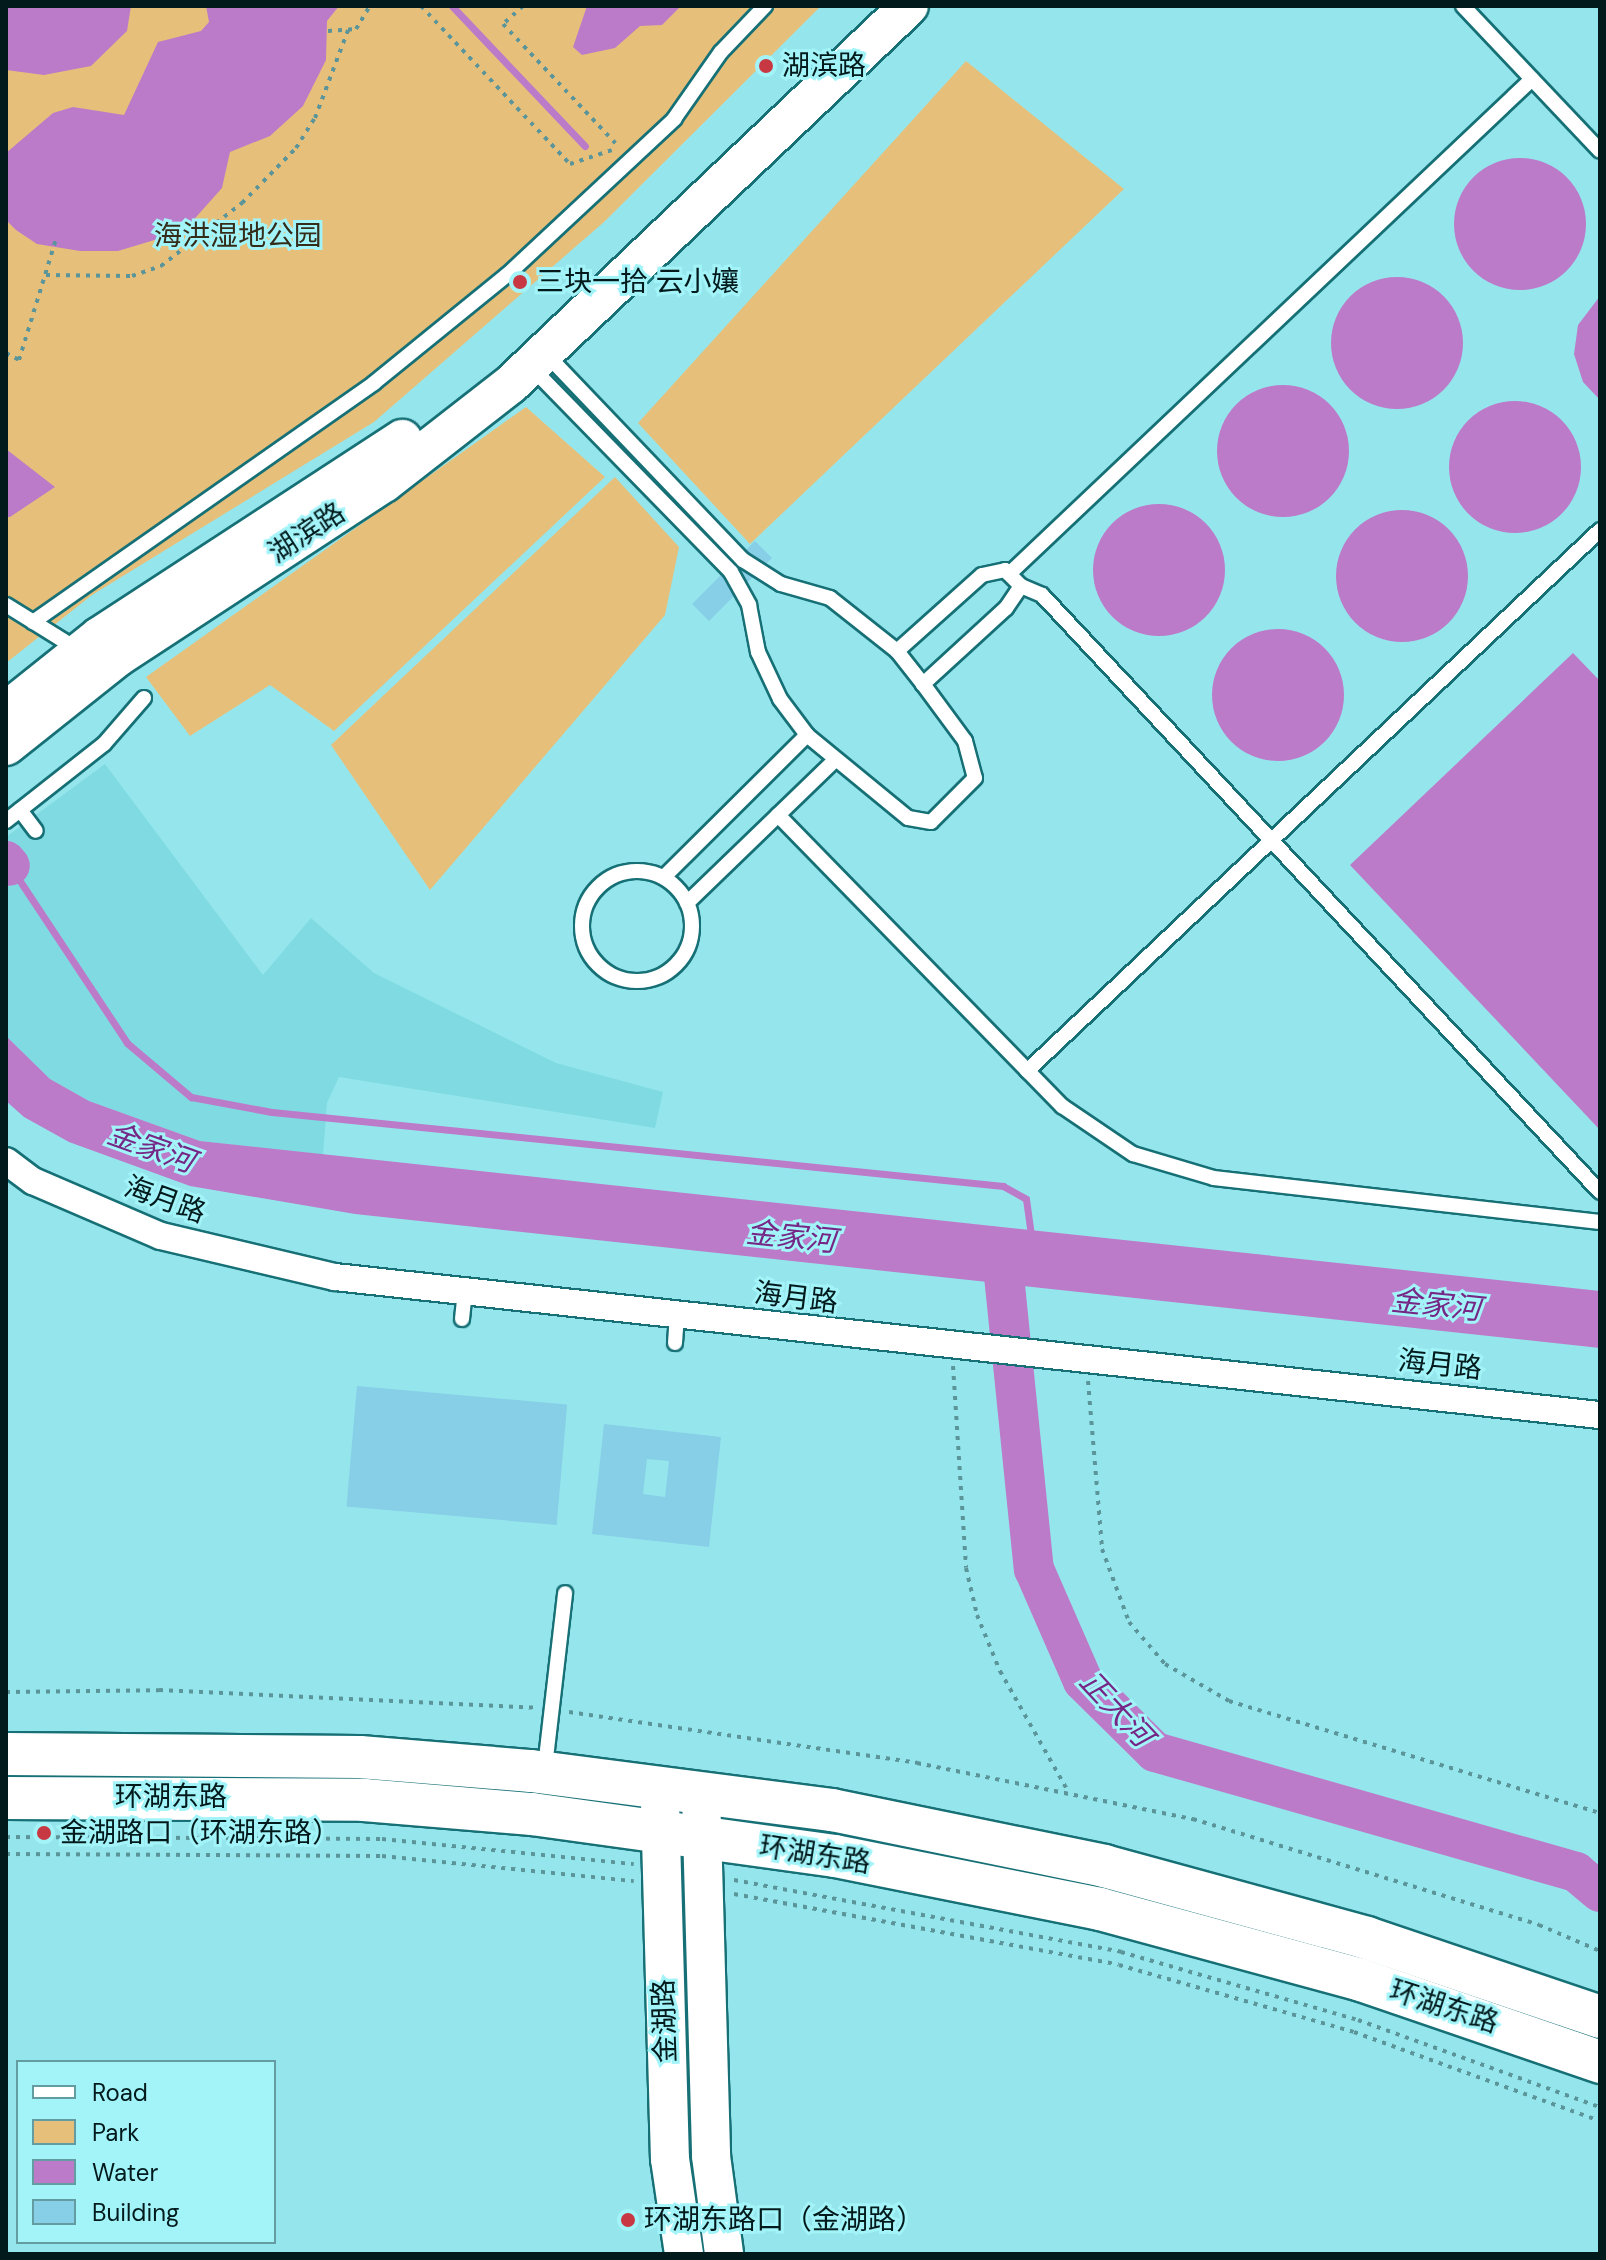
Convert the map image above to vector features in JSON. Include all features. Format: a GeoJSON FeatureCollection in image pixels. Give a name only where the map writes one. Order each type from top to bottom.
{"type":"FeatureCollection","features":[{"type":"Feature","properties":{"kind":"main road","name":"湖滨路"},"geometry":{"type":"LineString","coordinates":[[8,733],[80,651],[406,436],[533,336],[876,6]]}},
{"type":"Feature","properties":{"kind":"main road","name":"湖滨路"},"geometry":{"type":"LineString","coordinates":[[8,733],[384,483],[538,360],[909,6]]}},
{"type":"Feature","properties":{"kind":"main road","name":"环湖东路"},"geometry":{"type":"LineString","coordinates":[[6,1754],[360,1757],[542,1794],[660,1861],[703,1867],[835,1856],[1100,1909],[1361,1980],[1600,2062]]}},
{"type":"Feature","properties":{"kind":"main road","name":"环湖东路"},"geometry":{"type":"LineString","coordinates":[[6,1798],[364,1800],[660,1787],[832,1810],[1104,1866],[1367,1938],[1600,2017]]}},
{"type":"Feature","properties":{"kind":"main road","name":"金湖路"},"geometry":{"type":"LineString","coordinates":[[660,1787],[670,2159],[684,2254]]}},
{"type":"Feature","properties":{"kind":"main road","name":"金湖路"},"geometry":{"type":"LineString","coordinates":[[701,1793],[711,2156],[724,2254]]}},
{"type":"Feature","properties":{"kind":"street","name":"海月路"},"geometry":{"type":"LineString","coordinates":[[6,1161],[33,1181],[109,1214],[231,1257],[465,1292],[1087,1363],[1600,1415]]}},
{"type":"Feature","properties":{"kind":"lane"},"geometry":{"type":"LineString","coordinates":[[33,622],[374,383],[507,275],[632,160],[695,97],[721,52],[765,6]]}},
{"type":"Feature","properties":{"kind":"lane"},"geometry":{"type":"LineString","coordinates":[[1463,6],[1600,151]]}},
{"type":"Feature","properties":{"kind":"lane"},"geometry":{"type":"LineString","coordinates":[[897,651],[982,575],[1009,574],[1532,79]]}},
{"type":"Feature","properties":{"kind":"lane"},"geometry":{"type":"LineString","coordinates":[[538,360],[743,560],[781,584],[830,598],[897,651],[965,741],[975,778],[931,822],[908,818],[807,735],[769,675],[749,605],[731,572],[538,360]]}},
{"type":"Feature","properties":{"kind":"lane"},"geometry":{"type":"LineString","coordinates":[[1027,1071],[1600,530]]}},
{"type":"Feature","properties":{"kind":"lane"},"geometry":{"type":"LineString","coordinates":[[1009,574],[1021,586],[1042,595],[1600,1192]]}},
{"type":"Feature","properties":{"kind":"lane"},"geometry":{"type":"LineString","coordinates":[[923,684],[1006,608],[1021,586]]}},
{"type":"Feature","properties":{"kind":"lane"},"geometry":{"type":"LineString","coordinates":[[6,605],[80,651]]}},
{"type":"Feature","properties":{"kind":"lane"},"geometry":{"type":"LineString","coordinates":[[36,831],[14,815],[104,744],[144,698]]}},
{"type":"Feature","properties":{"kind":"lane"},"geometry":{"type":"LineString","coordinates":[[664,877],[807,735]]}},
{"type":"Feature","properties":{"kind":"lane"},"geometry":{"type":"LineString","coordinates":[[687,903],[835,760]]}},
{"type":"Feature","properties":{"kind":"lane"},"geometry":{"type":"LineString","coordinates":[[778,815],[1027,1071],[1097,1132],[1169,1168],[1600,1222]]}},
{"type":"Feature","properties":{"kind":"lane"},"geometry":{"type":"LineString","coordinates":[[628,871],[664,877],[687,903],[687,946],[657,977],[622,979],[593,958],[582,923],[596,889],[628,871]]}},
{"type":"Feature","properties":{"kind":"lane"},"geometry":{"type":"LineString","coordinates":[[462,1319],[465,1292]]}},
{"type":"Feature","properties":{"kind":"lane"},"geometry":{"type":"LineString","coordinates":[[675,1343],[677,1316]]}},
{"type":"Feature","properties":{"kind":"lane"},"geometry":{"type":"LineString","coordinates":[[542,1794],[565,1593]]}},
{"type":"Feature","properties":{"kind":"path"},"geometry":{"type":"LineString","coordinates":[[46,275],[132,276],[161,266],[242,203],[296,148],[315,118],[348,30],[370,6]]}},
{"type":"Feature","properties":{"kind":"path"},"geometry":{"type":"LineString","coordinates":[[421,6],[570,164],[618,146]]}},
{"type":"Feature","properties":{"kind":"path"},"geometry":{"type":"LineString","coordinates":[[523,6],[503,24],[632,160]]}},
{"type":"Feature","properties":{"kind":"path"},"geometry":{"type":"LineString","coordinates":[[328,31],[348,30]]}},
{"type":"Feature","properties":{"kind":"path"},"geometry":{"type":"LineString","coordinates":[[6,353],[19,360],[56,239]]}},
{"type":"Feature","properties":{"kind":"path"},"geometry":{"type":"LineString","coordinates":[[952,1348],[966,1568],[977,1615],[1000,1671],[1069,1794]]}},
{"type":"Feature","properties":{"kind":"path"},"geometry":{"type":"LineString","coordinates":[[1087,1363],[1102,1549],[1129,1622],[1165,1664],[1229,1701],[1600,1813]]}},
{"type":"Feature","properties":{"kind":"path"},"geometry":{"type":"LineString","coordinates":[[6,1692],[159,1690],[551,1710],[917,1763],[1277,1841],[1539,1925],[1600,1951]]}},
{"type":"Feature","properties":{"kind":"path"},"geometry":{"type":"LineString","coordinates":[[6,1837],[382,1839],[660,1861]]}},
{"type":"Feature","properties":{"kind":"path"},"geometry":{"type":"LineString","coordinates":[[6,1854],[660,1861]]}},
{"type":"Feature","properties":{"kind":"path"},"geometry":{"type":"LineString","coordinates":[[703,1867],[1121,1952],[1344,2016],[1600,2107]]}},
{"type":"Feature","properties":{"kind":"path"},"geometry":{"type":"LineString","coordinates":[[703,1867],[1119,1965],[1354,2032],[1600,2121]]}},
{"type":"Feature","properties":{"kind":"shaded area"},"geometry":{"type":"Polygon","coordinates":[[[105,764],[263,975],[311,918],[374,973],[556,1063],[663,1092],[655,1128],[339,1077],[327,1103],[323,1155],[200,1141],[89,1101],[50,1079],[6,1036],[6,837],[105,764]]]}},
{"type":"Feature","properties":{"kind":"green space","name":"海洪湿地公园"},"geometry":{"type":"Polygon","coordinates":[[[6,6],[821,6],[604,222],[374,422],[92,595],[6,663],[6,6]]]}},
{"type":"Feature","properties":{"kind":"green space"},"geometry":{"type":"Polygon","coordinates":[[[966,61],[1124,189],[750,544],[638,423],[966,61]]]}},
{"type":"Feature","properties":{"kind":"green space"},"geometry":{"type":"Polygon","coordinates":[[[526,407],[605,477],[334,731],[270,685],[190,736],[146,677],[526,407]]]}},
{"type":"Feature","properties":{"kind":"green space"},"geometry":{"type":"Polygon","coordinates":[[[615,477],[679,547],[665,615],[430,890],[331,745],[615,477]]]}},
{"type":"Feature","properties":{"kind":"water"},"geometry":{"type":"Polygon","coordinates":[[[6,6],[131,6],[127,31],[91,66],[44,75],[6,70],[6,6]]]}},
{"type":"Feature","properties":{"kind":"water"},"geometry":{"type":"Polygon","coordinates":[[[206,6],[339,6],[327,21],[326,60],[303,106],[270,136],[230,152],[222,188],[189,225],[171,235],[118,251],[80,251],[37,244],[16,230],[6,220],[6,153],[53,113],[73,107],[124,115],[158,42],[201,31],[209,22],[206,6]]]}},
{"type":"Feature","properties":{"kind":"water"},"geometry":{"type":"Polygon","coordinates":[[[587,6],[681,6],[662,25],[640,26],[615,48],[582,55],[573,47],[587,6]]]}},
{"type":"Feature","properties":{"kind":"water"},"geometry":{"type":"Polygon","coordinates":[[[1520,158],[1557,169],[1575,187],[1586,224],[1575,261],[1557,279],[1520,290],[1483,279],[1465,261],[1454,224],[1465,187],[1483,169],[1520,158]]]}},
{"type":"Feature","properties":{"kind":"water"},"geometry":{"type":"Polygon","coordinates":[[[1397,277],[1434,288],[1452,306],[1463,343],[1452,380],[1434,398],[1397,409],[1360,398],[1342,380],[1331,343],[1342,306],[1360,288],[1397,277]]]}},
{"type":"Feature","properties":{"kind":"water"},"geometry":{"type":"Polygon","coordinates":[[[1600,296],[1600,400],[1583,382],[1574,354],[1578,325],[1600,296]]]}},
{"type":"Feature","properties":{"kind":"water"},"geometry":{"type":"Polygon","coordinates":[[[1283,385],[1320,396],[1338,414],[1349,451],[1338,488],[1320,506],[1283,517],[1246,506],[1228,488],[1217,451],[1228,414],[1246,396],[1283,385]]]}},
{"type":"Feature","properties":{"kind":"water"},"geometry":{"type":"Polygon","coordinates":[[[1515,401],[1552,412],[1570,430],[1581,467],[1570,504],[1552,522],[1515,533],[1478,522],[1460,504],[1449,467],[1460,430],[1478,412],[1515,401]]]}},
{"type":"Feature","properties":{"kind":"water"},"geometry":{"type":"Polygon","coordinates":[[[6,449],[55,487],[10,517],[6,517],[6,449]]]}},
{"type":"Feature","properties":{"kind":"water"},"geometry":{"type":"Polygon","coordinates":[[[1159,504],[1196,515],[1214,533],[1225,570],[1214,607],[1196,625],[1159,636],[1122,625],[1104,607],[1093,570],[1104,533],[1122,515],[1159,504]]]}},
{"type":"Feature","properties":{"kind":"water"},"geometry":{"type":"Polygon","coordinates":[[[1402,510],[1439,521],[1457,539],[1468,576],[1457,613],[1439,631],[1402,642],[1365,631],[1347,613],[1336,576],[1347,539],[1365,521],[1402,510]]]}},
{"type":"Feature","properties":{"kind":"water"},"geometry":{"type":"Polygon","coordinates":[[[1278,629],[1315,640],[1333,658],[1344,695],[1333,732],[1315,750],[1278,761],[1241,750],[1223,732],[1212,695],[1223,658],[1241,640],[1278,629]]]}},
{"type":"Feature","properties":{"kind":"water"},"geometry":{"type":"Polygon","coordinates":[[[1573,653],[1600,681],[1600,1130],[1350,865],[1573,653]]]}},
{"type":"Feature","properties":{"kind":"water"},"geometry":{"type":"Polygon","coordinates":[[[6,1036],[50,1079],[89,1101],[200,1141],[1600,1291],[1600,1348],[355,1214],[190,1186],[69,1142],[24,1117],[6,1101],[6,1036]]]}},
{"type":"Feature","properties":{"kind":"building"},"geometry":{"type":"Polygon","coordinates":[[[755,541],[772,558],[709,621],[692,604],[755,541]]]}},
{"type":"Feature","properties":{"kind":"building"},"geometry":{"type":"Polygon","coordinates":[[[357,1386],[567,1404],[557,1525],[346,1507],[357,1386]]]}},
{"type":"Feature","properties":{"kind":"building"},"geometry":{"type":"Polygon","coordinates":[[[604,1424],[721,1437],[709,1547],[592,1534],[604,1424]],[[647,1459],[643,1494],[665,1497],[669,1461],[647,1459]]]}},
{"type":"Feature","properties":{"kind":"waterway"},"geometry":{"type":"LineString","coordinates":[[452,6],[585,146]]}},
{"type":"Feature","properties":{"kind":"waterway","name":"金家河"},"geometry":{"type":"LineString","coordinates":[[6,861],[10,866]]}},
{"type":"Feature","properties":{"kind":"waterway"},"geometry":{"type":"LineString","coordinates":[[10,866],[127,1043],[191,1097],[272,1112],[1003,1186],[1026,1199],[1032,1242]]}},
{"type":"Feature","properties":{"kind":"waterway","name":"正大河"},"geometry":{"type":"LineString","coordinates":[[1002,1256],[1034,1569],[1083,1681],[1155,1752],[1576,1872],[1600,1892]]}},
{"type":"Feature","properties":{"kind":"place","name":"湖滨路"},"geometry":{"type":"Point","coordinates":[766,66]}},
{"type":"Feature","properties":{"kind":"place","name":"三块一拾 云小孃"},"geometry":{"type":"Point","coordinates":[520,282]}},
{"type":"Feature","properties":{"kind":"place","name":"金湖路口（环湖东路）"},"geometry":{"type":"Point","coordinates":[44,1833]}},
{"type":"Feature","properties":{"kind":"place","name":"环湖东路口（金湖路）"},"geometry":{"type":"Point","coordinates":[628,2220]}}]}
